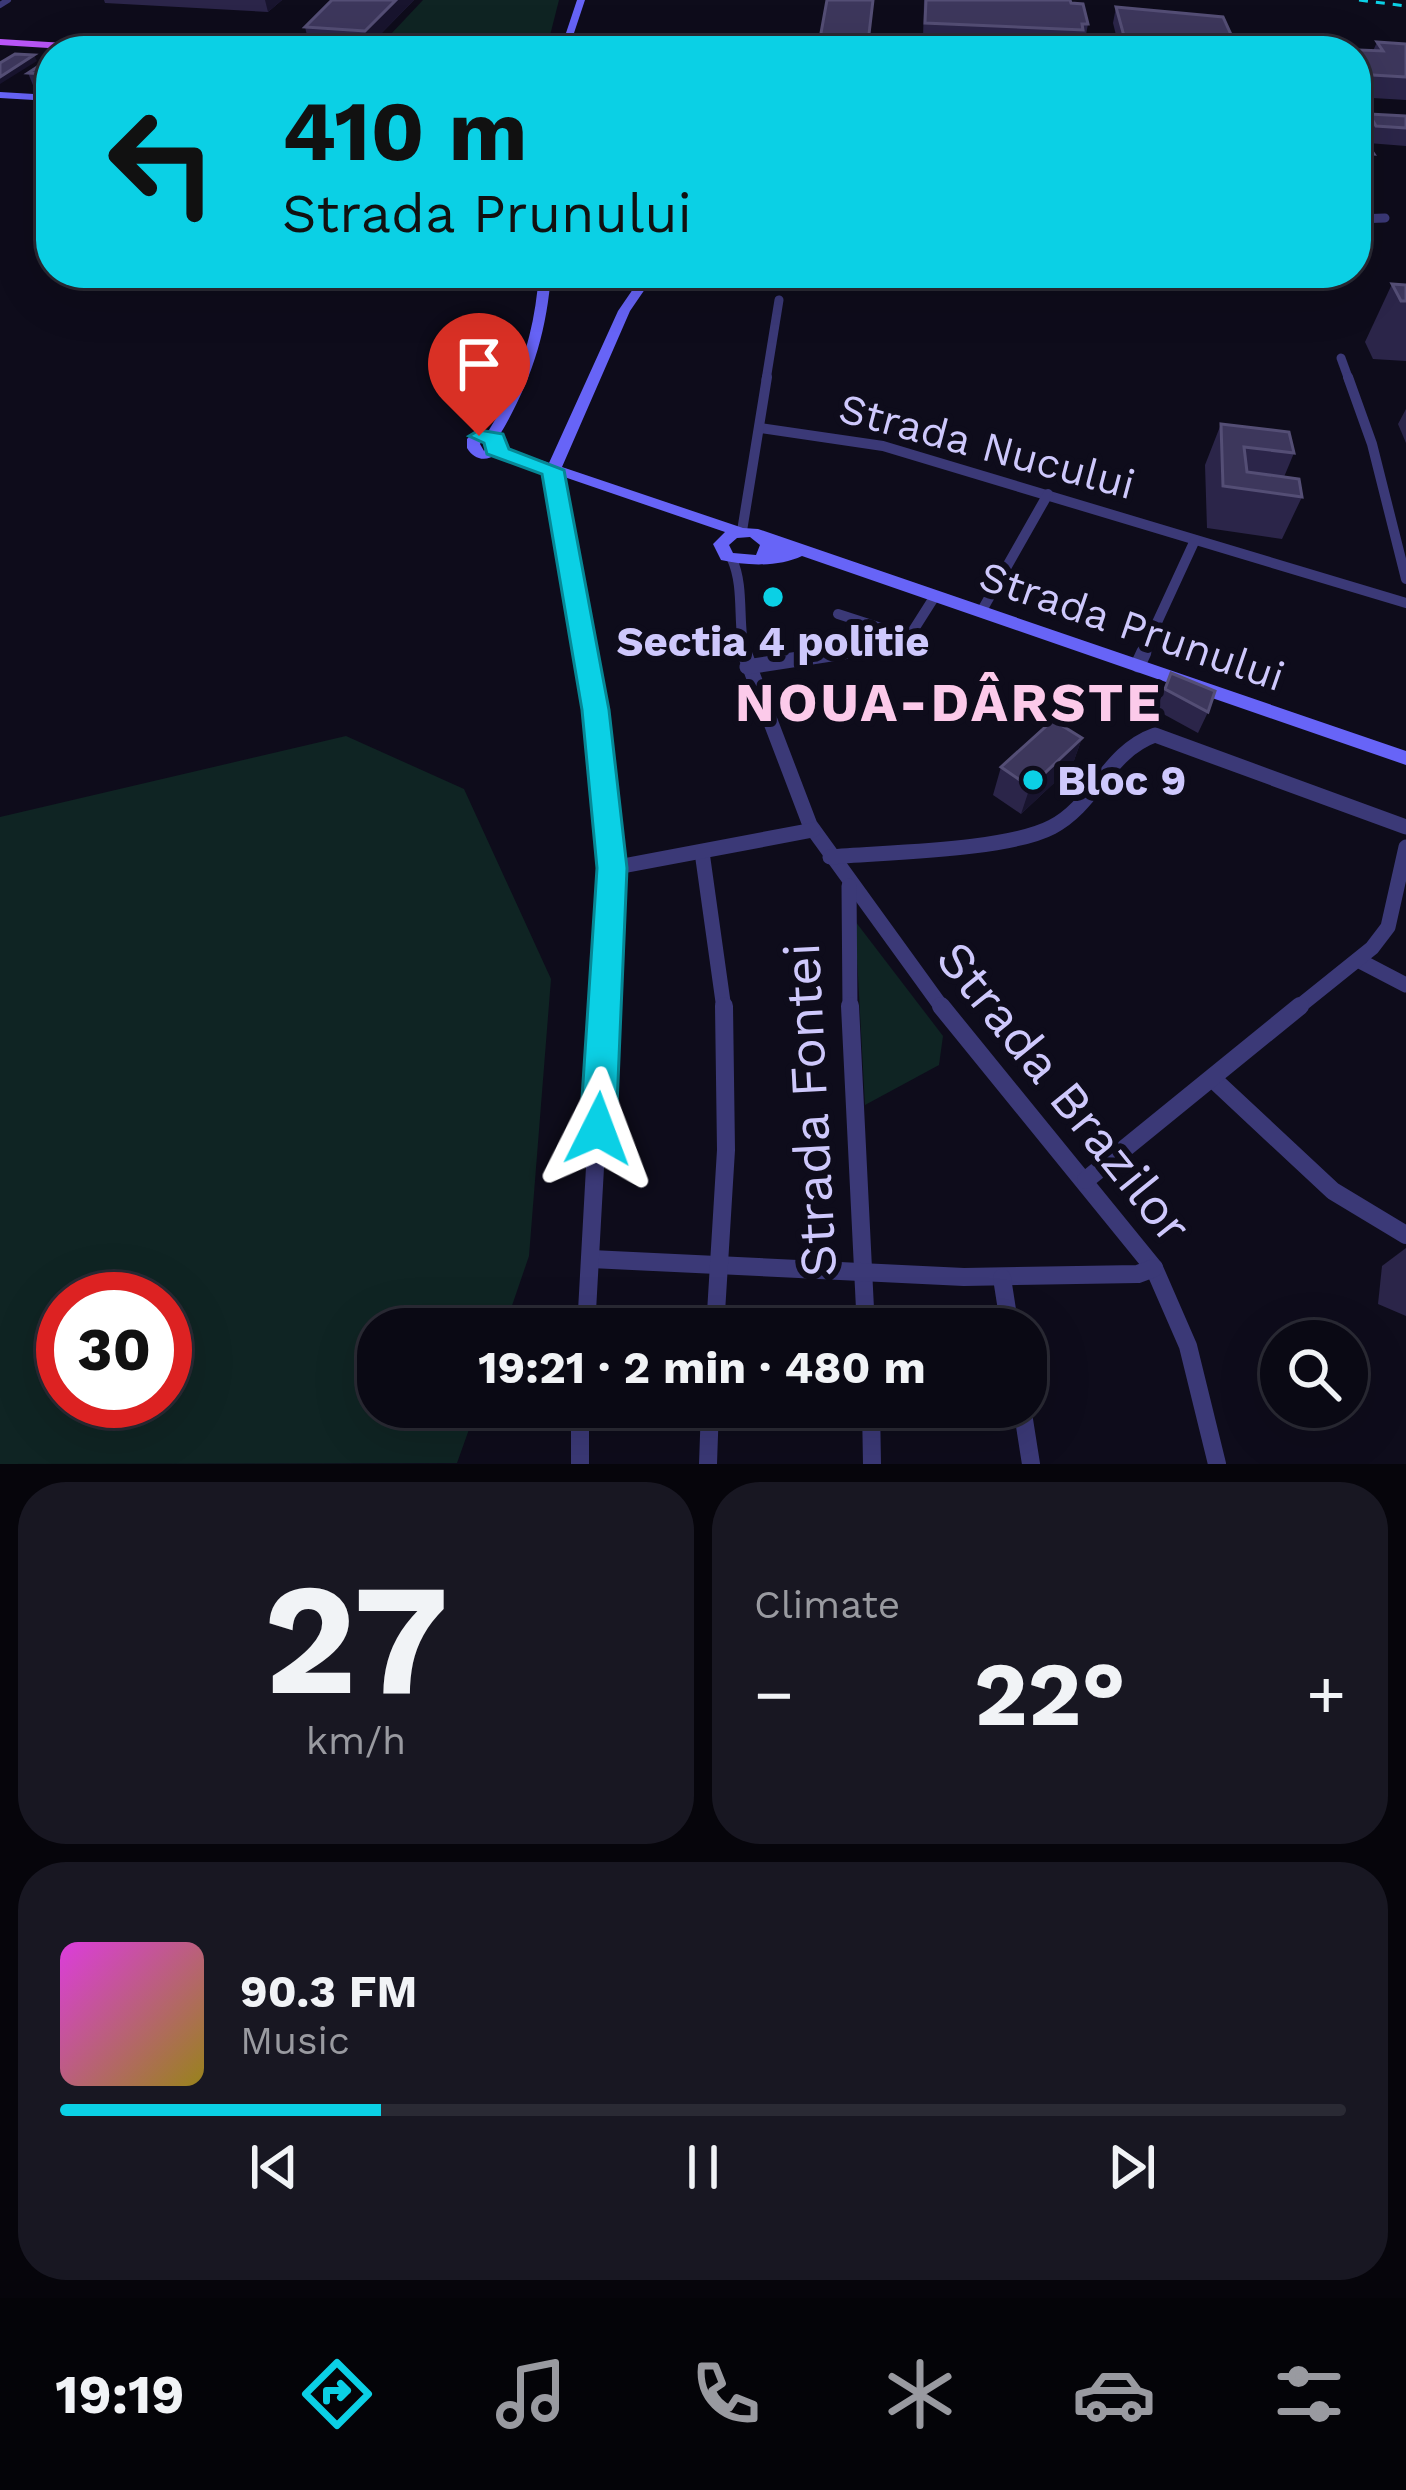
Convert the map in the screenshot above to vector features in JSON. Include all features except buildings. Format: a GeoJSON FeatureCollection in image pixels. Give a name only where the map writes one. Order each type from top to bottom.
{"type":"FeatureCollection","features":[{"type":"Feature","properties":{"kind":"main road"},"geometry":{"type":"LineString","coordinates":[[0,44],[36,45]]}},
{"type":"Feature","properties":{"kind":"main road"},"geometry":{"type":"LineString","coordinates":[[0,44],[36,47]]}},
{"type":"Feature","properties":{"kind":"main road"},"geometry":{"type":"LineString","coordinates":[[1371,120],[1406,122]]}},
{"type":"Feature","properties":{"kind":"street"},"geometry":{"type":"LineString","coordinates":[[0,5],[8,0]]}},
{"type":"Feature","properties":{"kind":"street"},"geometry":{"type":"LineString","coordinates":[[569,36],[581,0]]}},
{"type":"Feature","properties":{"kind":"street"},"geometry":{"type":"LineString","coordinates":[[0,95],[36,97]]}},
{"type":"Feature","properties":{"kind":"street"},"geometry":{"type":"LineString","coordinates":[[1371,219],[1385,218]]}},
{"type":"Feature","properties":{"kind":"street"},"geometry":{"type":"LineString","coordinates":[[544,288],[542,327],[533,359],[493,443],[553,470],[741,531]]}},
{"type":"Feature","properties":{"kind":"street"},"geometry":{"type":"LineString","coordinates":[[588,1308],[612,868],[595,710],[553,470],[624,311],[640,288]]}},
{"type":"Feature","properties":{"kind":"street"},"geometry":{"type":"LineString","coordinates":[[741,531],[779,300]]}},
{"type":"Feature","properties":{"kind":"street"},"geometry":{"type":"LineString","coordinates":[[1341,358],[1372,444],[1406,579]]}},
{"type":"Feature","properties":{"kind":"street","name":"Strada Nucului"},"geometry":{"type":"LineString","coordinates":[[760,428],[853,438],[1406,603]]}},
{"type":"Feature","properties":{"kind":"street"},"geometry":{"type":"LineString","coordinates":[[981,612],[1048,494]]}},
{"type":"Feature","properties":{"kind":"street"},"geometry":{"type":"LineString","coordinates":[[682,512],[727,554]]}},
{"type":"Feature","properties":{"kind":"street"},"geometry":{"type":"LineString","coordinates":[[727,554],[727,536],[741,531]]}},
{"type":"Feature","properties":{"kind":"street","name":"Strada Prunului"},"geometry":{"type":"LineString","coordinates":[[741,531],[1406,758]]}},
{"type":"Feature","properties":{"kind":"street"},"geometry":{"type":"LineString","coordinates":[[736,599],[768,548],[763,537]]}},
{"type":"Feature","properties":{"kind":"street"},"geometry":{"type":"LineString","coordinates":[[1138,665],[1195,540]]}},
{"type":"Feature","properties":{"kind":"street","name":"Strada Prunului"},"geometry":{"type":"LineString","coordinates":[[727,554],[835,562]]}},
{"type":"Feature","properties":{"kind":"street","name":"Strada Brazilor"},"geometry":{"type":"LineString","coordinates":[[727,554],[739,575],[736,599],[747,668],[813,830],[849,886],[952,1021],[1154,1268],[1188,1346],[1217,1464]]}},
{"type":"Feature","properties":{"kind":"street"},"geometry":{"type":"LineString","coordinates":[[838,614],[909,637],[935,596]]}},
{"type":"Feature","properties":{"kind":"street"},"geometry":{"type":"LineString","coordinates":[[747,668],[844,653],[865,624]]}},
{"type":"Feature","properties":{"kind":"street"},"geometry":{"type":"LineString","coordinates":[[830,857],[1044,831],[1101,782],[1126,750],[1140,738],[1155,735],[1406,827]]}},
{"type":"Feature","properties":{"kind":"street"},"geometry":{"type":"LineString","coordinates":[[612,868],[813,830]]}},
{"type":"Feature","properties":{"kind":"street"},"geometry":{"type":"LineString","coordinates":[[1086,1180],[1358,960],[1388,927],[1406,847]]}},
{"type":"Feature","properties":{"kind":"street"},"geometry":{"type":"LineString","coordinates":[[702,852],[722,968],[717,1308]]}},
{"type":"Feature","properties":{"kind":"street","name":"Strada Fontei"},"geometry":{"type":"LineString","coordinates":[[849,886],[845,915],[864,1308]]}},
{"type":"Feature","properties":{"kind":"street"},"geometry":{"type":"LineString","coordinates":[[1358,960],[1406,985]]}},
{"type":"Feature","properties":{"kind":"street"},"geometry":{"type":"LineString","coordinates":[[1214,1079],[1333,1192],[1406,1235]]}},
{"type":"Feature","properties":{"kind":"street"},"geometry":{"type":"LineString","coordinates":[[591,1259],[1002,1278],[1138,1274],[1154,1268]]}},
{"type":"Feature","properties":{"kind":"street"},"geometry":{"type":"LineString","coordinates":[[1002,1278],[1007,1308]]}},
{"type":"Feature","properties":{"kind":"street"},"geometry":{"type":"LineString","coordinates":[[580,1428],[580,1464]]}},
{"type":"Feature","properties":{"kind":"street"},"geometry":{"type":"LineString","coordinates":[[708,1464],[709,1428]]}},
{"type":"Feature","properties":{"kind":"street"},"geometry":{"type":"LineString","coordinates":[[871,1428],[872,1464]]}},
{"type":"Feature","properties":{"kind":"street"},"geometry":{"type":"LineString","coordinates":[[1025,1428],[1031,1464]]}},
{"type":"Feature","properties":{"kind":"green space"},"geometry":{"type":"Polygon","coordinates":[[[423,0],[559,0],[550,36],[389,36],[423,0]]]}},
{"type":"Feature","properties":{"kind":"green space"},"geometry":{"type":"Polygon","coordinates":[[[346,736],[464,789],[551,979],[529,1256],[511,1308],[357,1308],[357,1428],[470,1428],[457,1463],[0,1464],[0,817],[346,736]]]}},
{"type":"Feature","properties":{"kind":"green space"},"geometry":{"type":"Polygon","coordinates":[[[855,921],[943,1036],[939,1065],[865,1105],[855,921]]]}},
{"type":"Feature","properties":{"kind":"railway"},"geometry":{"type":"LineString","coordinates":[[1359,0],[1406,6]]}},
{"type":"Feature","properties":{"kind":"place","name":"Sectia 4 politie"},"geometry":{"type":"Point","coordinates":[773,597]}},
{"type":"Feature","properties":{"kind":"place","name":"Bloc 9"},"geometry":{"type":"Point","coordinates":[1033,780]}},
{"type":"Feature","properties":{"kind":"district","name":"NOUA-DÂRSTE"},"geometry":{"type":"Point","coordinates":[949,702]}},
{"type":"Feature","properties":{"kind":"route"},"geometry":{"type":"LineString","coordinates":[[479,436],[495,438],[499,442],[495,449],[501,454],[553,470],[552,486],[595,710],[612,868],[598,1129]]}}]}
